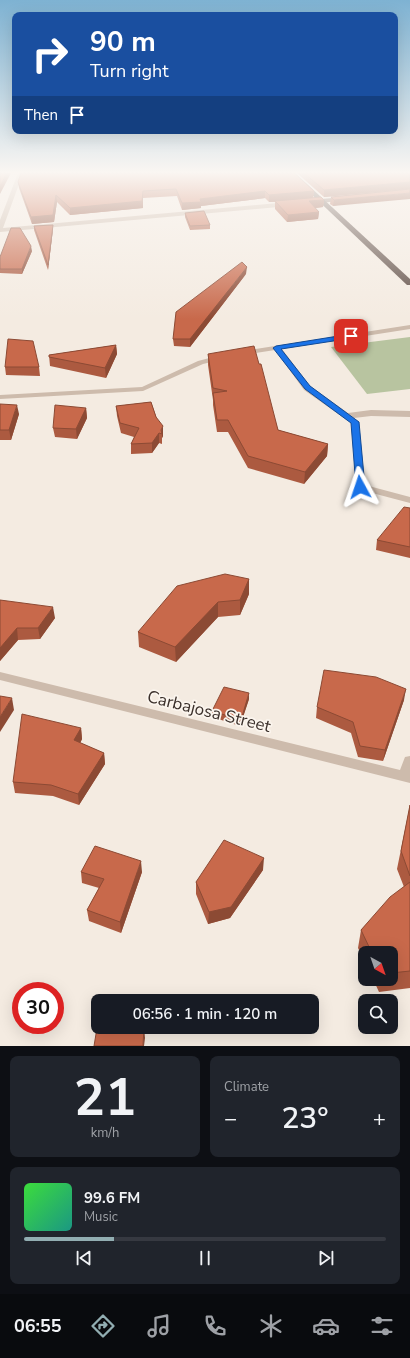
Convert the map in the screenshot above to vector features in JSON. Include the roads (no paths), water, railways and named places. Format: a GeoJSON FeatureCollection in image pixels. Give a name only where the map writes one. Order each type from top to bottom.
{"type":"FeatureCollection","features":[{"type":"Feature","properties":{"kind":"highway"},"geometry":{"type":"LineString","coordinates":[[344,222],[410,282]]}},
{"type":"Feature","properties":{"kind":"street"},"geometry":{"type":"LineString","coordinates":[[0,229],[82,222]]}},
{"type":"Feature","properties":{"kind":"street"},"geometry":{"type":"LineString","coordinates":[[0,397],[143,389],[162,382],[191,365],[231,355],[410,327]]}},
{"type":"Feature","properties":{"kind":"street"},"geometry":{"type":"LineString","coordinates":[[276,348],[307,388],[355,422],[360,487],[410,500]]}},
{"type":"Feature","properties":{"kind":"street"},"geometry":{"type":"LineString","coordinates":[[346,416],[371,413],[410,414]]}},
{"type":"Feature","properties":{"kind":"street","name":"Carbajosa Street"},"geometry":{"type":"LineString","coordinates":[[0,676],[407,777]]}},
{"type":"Feature","properties":{"kind":"street"},"geometry":{"type":"LineString","coordinates":[[407,777],[410,760]]}}]}
